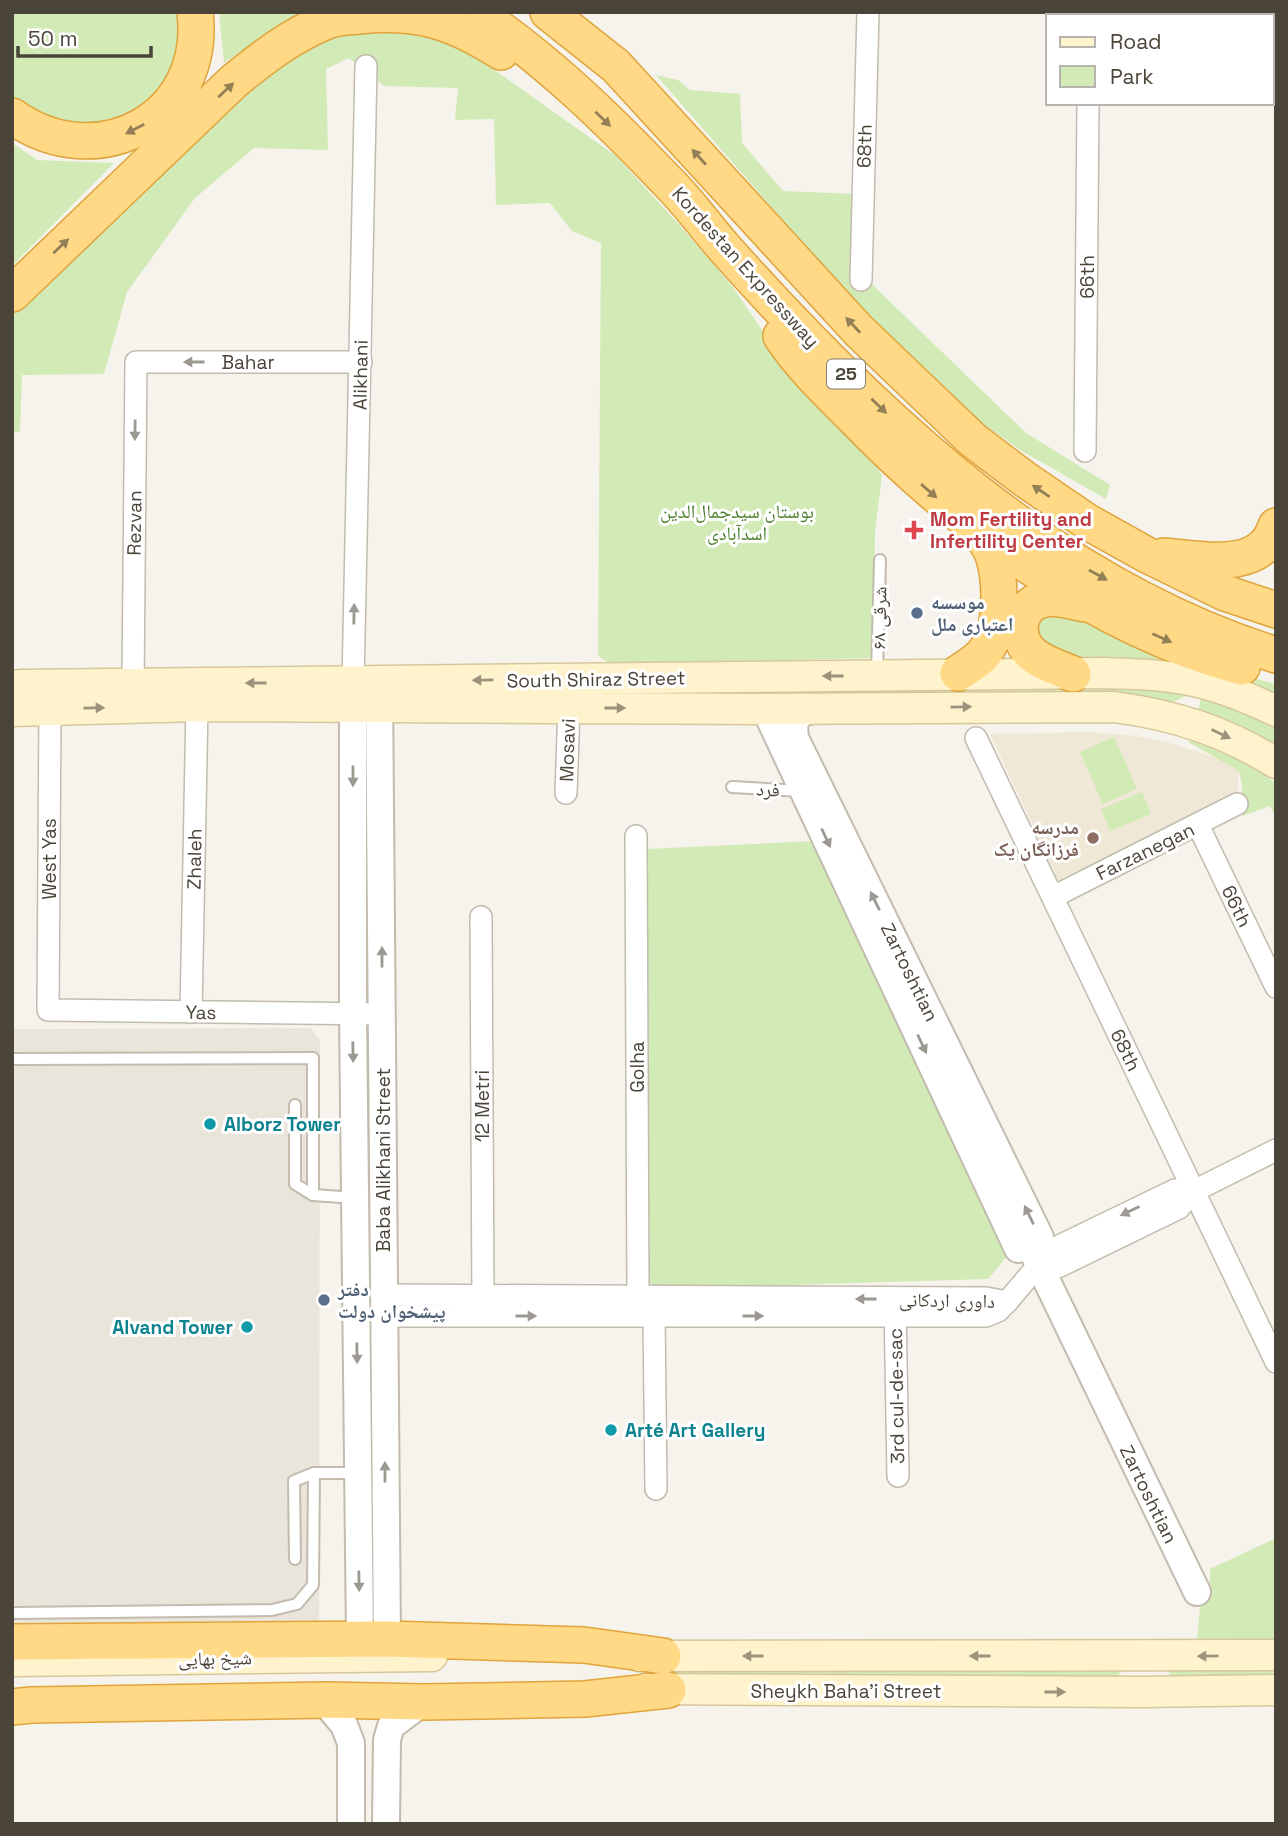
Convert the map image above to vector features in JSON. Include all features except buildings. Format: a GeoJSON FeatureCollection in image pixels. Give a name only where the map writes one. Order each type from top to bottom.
{"type":"FeatureCollection","features":[{"type":"Feature","properties":{"kind":"highway"},"geometry":{"type":"LineString","coordinates":[[12,116],[43,134],[79,142],[118,138],[138,128],[173,102],[188,77],[195,51],[195,12]]}},
{"type":"Feature","properties":{"kind":"highway","name":"Kordestan Expressway"},"geometry":{"type":"LineString","coordinates":[[476,12],[514,38],[569,86],[668,181],[729,253],[816,344],[914,439],[992,506],[1082,566],[1138,597],[1225,638],[1276,655]]}},
{"type":"Feature","properties":{"kind":"highway","name":"Kordestan Expressway"},"geometry":{"type":"LineString","coordinates":[[550,13],[616,66],[859,331],[973,439],[1086,521],[1147,555],[1225,593],[1276,610]]}},
{"type":"Feature","properties":{"kind":"highway"},"geometry":{"type":"LineString","coordinates":[[12,294],[233,82],[271,51],[330,19],[412,14],[440,21],[479,38],[534,75],[569,86]]}},
{"type":"Feature","properties":{"kind":"highway"},"geometry":{"type":"LineString","coordinates":[[729,253],[786,344],[810,373],[888,454],[977,530],[1093,606],[1174,644],[1225,663],[1276,674]]}},
{"type":"Feature","properties":{"kind":"highway"},"geometry":{"type":"LineString","coordinates":[[1147,555],[1221,560],[1248,557],[1264,547],[1276,526]]}},
{"type":"Feature","properties":{"kind":"highway"},"geometry":{"type":"LineString","coordinates":[[958,673],[979,659],[989,646],[995,630],[998,588],[994,558],[988,544],[977,530]]}},
{"type":"Feature","properties":{"kind":"highway"},"geometry":{"type":"LineString","coordinates":[[1147,555],[1276,588]]}},
{"type":"Feature","properties":{"kind":"highway"},"geometry":{"type":"LineString","coordinates":[[1073,674],[1041,661],[1029,651],[1021,639],[1019,628],[1030,605],[1039,600],[1056,598],[1093,606]]}},
{"type":"Feature","properties":{"kind":"highway"},"geometry":{"type":"LineString","coordinates":[[12,1642],[373,1639],[584,1645],[663,1656]]}},
{"type":"Feature","properties":{"kind":"highway"},"geometry":{"type":"LineString","coordinates":[[12,1707],[323,1700],[420,1695],[585,1699],[668,1690]]}},
{"type":"Feature","properties":{"kind":"main road","name":"South Shiraz Street"},"geometry":{"type":"LineString","coordinates":[[19,699],[197,706],[366,695],[877,675],[1105,673],[1171,677],[1238,694],[1276,711]]}},
{"type":"Feature","properties":{"kind":"main road"},"geometry":{"type":"LineString","coordinates":[[1162,714],[1185,708],[1190,702],[1191,693],[1188,686],[1171,677]]}},
{"type":"Feature","properties":{"kind":"main road","name":"South Shiraz Street"},"geometry":{"type":"LineString","coordinates":[[19,699],[133,684],[569,708],[1115,707],[1162,714],[1206,728],[1276,764]]}},
{"type":"Feature","properties":{"kind":"main road","name":"Sheykh Baha'i Street"},"geometry":{"type":"LineString","coordinates":[[418,1656],[1276,1655]]}},
{"type":"Feature","properties":{"kind":"main road","name":"شیخ بهایی"},"geometry":{"type":"LineString","coordinates":[[12,1661],[418,1656]]}},
{"type":"Feature","properties":{"kind":"main road"},"geometry":{"type":"LineString","coordinates":[[1142,1656],[1143,1692]]}},
{"type":"Feature","properties":{"kind":"main road","name":"شیخ بهایی"},"geometry":{"type":"LineString","coordinates":[[12,1689],[420,1695]]}},
{"type":"Feature","properties":{"kind":"main road","name":"Sheykh Baha'i Street"},"geometry":{"type":"LineString","coordinates":[[668,1690],[1276,1690]]}},
{"type":"Feature","properties":{"kind":"street","name":"68th"},"geometry":{"type":"LineString","coordinates":[[861,280],[868,12]]}},
{"type":"Feature","properties":{"kind":"street","name":"Alikhani"},"geometry":{"type":"LineString","coordinates":[[366,66],[361,362],[366,695]]}},
{"type":"Feature","properties":{"kind":"street","name":"66th"},"geometry":{"type":"LineString","coordinates":[[1086,451],[1088,105]]}},
{"type":"Feature","properties":{"kind":"street","name":"Bahar"},"geometry":{"type":"LineString","coordinates":[[136,362],[361,362]]}},
{"type":"Feature","properties":{"kind":"street","name":"Rezvan"},"geometry":{"type":"LineString","coordinates":[[133,684],[136,362]]}},
{"type":"Feature","properties":{"kind":"street","name":"Baba Alikhani Street"},"geometry":{"type":"LineString","coordinates":[[366,695],[382,1014],[386,1512],[373,1639]]}},
{"type":"Feature","properties":{"kind":"street","name":"Baba Alikhani Street"},"geometry":{"type":"LineString","coordinates":[[366,695],[353,1014],[358,1511],[373,1639]]}},
{"type":"Feature","properties":{"kind":"street","name":"West Yas"},"geometry":{"type":"LineString","coordinates":[[19,699],[48,1010]]}},
{"type":"Feature","properties":{"kind":"street","name":"Zhaleh"},"geometry":{"type":"LineString","coordinates":[[191,1012],[197,706]]}},
{"type":"Feature","properties":{"kind":"street","name":"Mosavi"},"geometry":{"type":"LineString","coordinates":[[566,793],[569,708]]}},
{"type":"Feature","properties":{"kind":"street","name":"Zartoshtian"},"geometry":{"type":"LineString","coordinates":[[765,709],[1018,1249],[1033,1255],[1197,1592]]}},
{"type":"Feature","properties":{"kind":"street","name":"Zartoshtian"},"geometry":{"type":"LineString","coordinates":[[820,709],[804,711],[797,716],[793,726],[795,738],[1040,1237],[1033,1255]]}},
{"type":"Feature","properties":{"kind":"street","name":"68th"},"geometry":{"type":"LineString","coordinates":[[976,738],[1276,1363]]}},
{"type":"Feature","properties":{"kind":"street","name":"Farzanegan"},"geometry":{"type":"LineString","coordinates":[[1053,897],[1237,804]]}},
{"type":"Feature","properties":{"kind":"street","name":"66th"},"geometry":{"type":"LineString","coordinates":[[1198,825],[1276,987]]}},
{"type":"Feature","properties":{"kind":"street","name":"Golha"},"geometry":{"type":"LineString","coordinates":[[636,836],[638,1297]]}},
{"type":"Feature","properties":{"kind":"street","name":"12 Metri"},"geometry":{"type":"LineString","coordinates":[[481,917],[483,1305]]}},
{"type":"Feature","properties":{"kind":"street","name":"Yas"},"geometry":{"type":"LineString","coordinates":[[48,1010],[382,1014]]}},
{"type":"Feature","properties":{"kind":"street"},"geometry":{"type":"LineString","coordinates":[[1033,1255],[1049,1269],[1060,1266],[1180,1208],[1194,1191],[1276,1150]]}},
{"type":"Feature","properties":{"kind":"street","name":"داوری اردکانی"},"geometry":{"type":"LineString","coordinates":[[384,1305],[483,1305],[638,1297],[895,1308],[986,1316],[998,1311],[1007,1302],[1033,1255]]}},
{"type":"Feature","properties":{"kind":"street"},"geometry":{"type":"LineString","coordinates":[[638,1297],[654,1316],[656,1489]]}},
{"type":"Feature","properties":{"kind":"street"},"geometry":{"type":"LineString","coordinates":[[356,1305],[384,1305]]}},
{"type":"Feature","properties":{"kind":"street","name":"داوری اردکانی"},"geometry":{"type":"LineString","coordinates":[[483,1305],[654,1316],[895,1308]]}},
{"type":"Feature","properties":{"kind":"street","name":"3rd cul-de-sac"},"geometry":{"type":"LineString","coordinates":[[895,1308],[898,1476]]}},
{"type":"Feature","properties":{"kind":"street"},"geometry":{"type":"LineString","coordinates":[[358,1511],[386,1512]]}},
{"type":"Feature","properties":{"kind":"street"},"geometry":{"type":"LineString","coordinates":[[386,1824],[387,1740],[391,1726],[420,1695]]}},
{"type":"Feature","properties":{"kind":"street"},"geometry":{"type":"LineString","coordinates":[[323,1700],[344,1725],[351,1743],[351,1824]]}},
{"type":"Feature","properties":{"kind":"street"},"geometry":{"type":"LineString","coordinates":[[351,1767],[358,1758],[366,1755],[381,1756],[386,1764]]}},
{"type":"Feature","properties":{"kind":"lane","name":"۶۸ شرقی"},"geometry":{"type":"LineString","coordinates":[[877,675],[880,560]]}},
{"type":"Feature","properties":{"kind":"lane","name":"فرد"},"geometry":{"type":"LineString","coordinates":[[732,787],[804,792]]}},
{"type":"Feature","properties":{"kind":"lane"},"geometry":{"type":"LineString","coordinates":[[12,1059],[313,1058],[313,1195]]}},
{"type":"Feature","properties":{"kind":"lane"},"geometry":{"type":"LineString","coordinates":[[295,1105],[295,1184],[313,1195],[355,1198]]}},
{"type":"Feature","properties":{"kind":"lane"},"geometry":{"type":"LineString","coordinates":[[12,1613],[272,1610],[297,1604],[313,1585],[314,1473]]}},
{"type":"Feature","properties":{"kind":"lane"},"geometry":{"type":"LineString","coordinates":[[295,1559],[294,1481],[314,1473],[358,1473]]}},
{"type":"Feature","properties":{"kind":"shaded area","name":"مدرسه فرزانگان یک"},"geometry":{"type":"Polygon","coordinates":[[[1090,732],[1167,742],[1226,761],[1239,771],[1237,796],[1058,880],[990,734],[1090,732]]]}},
{"type":"Feature","properties":{"kind":"shaded area"},"geometry":{"type":"Polygon","coordinates":[[[311,1028],[320,1040],[319,1631],[12,1632],[12,1029],[311,1028]]]}},
{"type":"Feature","properties":{"kind":"green space"},"geometry":{"type":"Polygon","coordinates":[[[12,12],[186,12],[185,50],[152,107],[81,132],[12,101],[12,12]]]}},
{"type":"Feature","properties":{"kind":"green space"},"geometry":{"type":"Polygon","coordinates":[[[219,12],[299,12],[224,63],[219,12]]]}},
{"type":"Feature","properties":{"kind":"green space","name":"بوستان سیدجمال‌الدین اسدآبادی"},"geometry":{"type":"Polygon","coordinates":[[[400,29],[438,39],[479,59],[616,156],[732,286],[769,340],[856,438],[882,475],[875,531],[873,658],[611,664],[598,656],[601,243],[572,231],[550,203],[496,205],[494,119],[455,120],[458,88],[384,86],[349,58],[326,69],[328,150],[254,148],[195,198],[127,292],[104,374],[22,375],[20,432],[12,432],[12,316],[28,292],[211,121],[294,52],[345,30],[400,29]]]}},
{"type":"Feature","properties":{"kind":"green space"},"geometry":{"type":"Polygon","coordinates":[[[656,75],[678,80],[690,90],[740,94],[742,143],[783,191],[856,194],[855,268],[1026,433],[1110,485],[1106,499],[1020,450],[965,411],[887,339],[656,75]]]}},
{"type":"Feature","properties":{"kind":"green space"},"geometry":{"type":"Polygon","coordinates":[[[12,143],[37,160],[114,163],[12,266],[12,143]]]}},
{"type":"Feature","properties":{"kind":"green space"},"geometry":{"type":"Polygon","coordinates":[[[1055,607],[1200,664],[1276,684],[1276,700],[1176,664],[1114,658],[1060,658],[1027,626],[1055,607]]]}},
{"type":"Feature","properties":{"kind":"green space"},"geometry":{"type":"Polygon","coordinates":[[[1097,684],[1182,691],[1186,696],[1173,702],[817,693],[819,691],[1097,684]]]}},
{"type":"Feature","properties":{"kind":"green space"},"geometry":{"type":"Polygon","coordinates":[[[1201,696],[1276,716],[1276,754],[1194,715],[1199,708],[1201,696]]]}},
{"type":"Feature","properties":{"kind":"green space"},"geometry":{"type":"Polygon","coordinates":[[[1193,734],[1253,766],[1276,784],[1276,818],[1270,806],[1243,816],[1239,771],[1188,742],[1193,734]]]}},
{"type":"Feature","properties":{"kind":"green space"},"geometry":{"type":"Polygon","coordinates":[[[1114,737],[1137,789],[1103,804],[1080,752],[1114,737]]]}},
{"type":"Feature","properties":{"kind":"green space"},"geometry":{"type":"Polygon","coordinates":[[[1142,792],[1151,814],[1110,831],[1101,809],[1142,792]]]}},
{"type":"Feature","properties":{"kind":"green space"},"geometry":{"type":"Polygon","coordinates":[[[814,841],[1014,1248],[988,1279],[656,1289],[648,1280],[647,849],[814,841]]]}},
{"type":"Feature","properties":{"kind":"green space"},"geometry":{"type":"Polygon","coordinates":[[[1276,1538],[1276,1642],[1197,1641],[1200,1607],[1210,1599],[1210,1569],[1276,1538]]]}},
{"type":"Feature","properties":{"kind":"green space"},"geometry":{"type":"Polygon","coordinates":[[[1276,1665],[1276,1679],[1170,1680],[1169,1669],[1276,1665]]]}},
{"type":"Feature","properties":{"kind":"green space"},"geometry":{"type":"Polygon","coordinates":[[[641,1667],[1122,1669],[1117,1677],[641,1676],[641,1667]]]}},
{"type":"Feature","properties":{"kind":"place","name":"Mom Fertility and Infertility Center"},"geometry":{"type":"Point","coordinates":[914,530]}},
{"type":"Feature","properties":{"kind":"place","name":"موسسه اعتباری ملل"},"geometry":{"type":"Point","coordinates":[917,613]}},
{"type":"Feature","properties":{"kind":"place","name":"مدرسه فرزانگان یک"},"geometry":{"type":"Point","coordinates":[1093,838]}},
{"type":"Feature","properties":{"kind":"place","name":"Alborz Tower"},"geometry":{"type":"Point","coordinates":[210,1124]}},
{"type":"Feature","properties":{"kind":"place","name":"دفتر پیشخوان دولت"},"geometry":{"type":"Point","coordinates":[324,1300]}},
{"type":"Feature","properties":{"kind":"place","name":"Alvand Tower"},"geometry":{"type":"Point","coordinates":[247,1327]}},
{"type":"Feature","properties":{"kind":"place","name":"Arté Art Gallery"},"geometry":{"type":"Point","coordinates":[611,1430]}}]}
